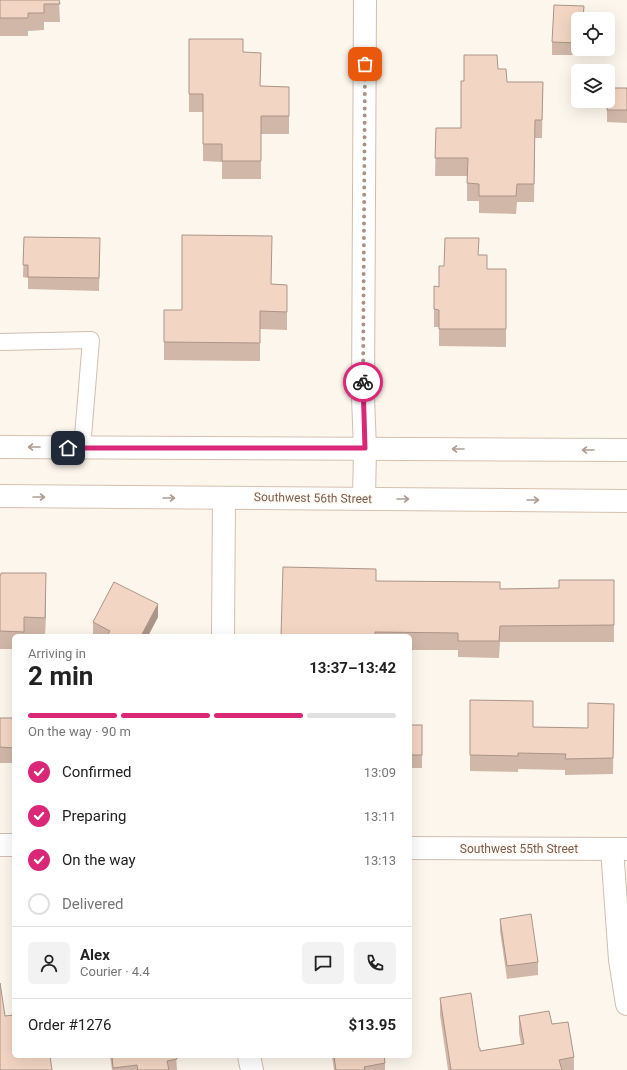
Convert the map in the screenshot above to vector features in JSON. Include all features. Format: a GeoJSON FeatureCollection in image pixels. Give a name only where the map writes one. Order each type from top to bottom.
{"type":"FeatureCollection","features":[{"type":"Feature","properties":{"kind":"main road"},"geometry":{"type":"LineString","coordinates":[[364,499],[365,448],[363,389],[365,0]]}},
{"type":"Feature","properties":{"kind":"main road"},"geometry":{"type":"LineString","coordinates":[[0,447],[627,450]]}},
{"type":"Feature","properties":{"kind":"main road","name":"Southwest 56th Street"},"geometry":{"type":"LineString","coordinates":[[0,496],[627,501]]}},
{"type":"Feature","properties":{"kind":"main road"},"geometry":{"type":"LineString","coordinates":[[223,634],[224,498]]}},
{"type":"Feature","properties":{"kind":"main road"},"geometry":{"type":"LineString","coordinates":[[0,845],[12,846]]}},
{"type":"Feature","properties":{"kind":"main road","name":"Southwest 55th Street"},"geometry":{"type":"LineString","coordinates":[[412,848],[620,849]]}},
{"type":"Feature","properties":{"kind":"main road"},"geometry":{"type":"LineString","coordinates":[[620,849],[620,960],[627,1004]]}},
{"type":"Feature","properties":{"kind":"main road"},"geometry":{"type":"LineString","coordinates":[[249,1058],[252,1070]]}},
{"type":"Feature","properties":{"kind":"lane"},"geometry":{"type":"LineString","coordinates":[[0,342],[91,340],[82,448]]}},
{"type":"Feature","properties":{"kind":"building"},"geometry":{"type":"Polygon","coordinates":[[[0,0],[59,0],[60,4],[44,4],[44,13],[28,13],[28,18],[0,18],[0,0]]]}},
{"type":"Feature","properties":{"kind":"building"},"geometry":{"type":"Polygon","coordinates":[[[554,5],[584,6],[584,12],[571,12],[571,43],[552,42],[554,5]]]}},
{"type":"Feature","properties":{"kind":"building"},"geometry":{"type":"Polygon","coordinates":[[[189,39],[243,39],[243,52],[261,53],[260,86],[289,87],[289,116],[261,116],[261,161],[222,161],[222,144],[203,144],[203,94],[189,94],[189,39]]]}},
{"type":"Feature","properties":{"kind":"building"},"geometry":{"type":"Polygon","coordinates":[[[464,55],[497,55],[498,69],[506,69],[507,82],[543,82],[542,120],[535,120],[534,184],[517,184],[516,196],[479,196],[479,184],[467,183],[468,158],[435,158],[436,128],[461,128],[461,81],[464,81],[464,55]]]}},
{"type":"Feature","properties":{"kind":"building"},"geometry":{"type":"Polygon","coordinates":[[[615,88],[627,88],[627,110],[607,110],[607,108],[615,108],[615,88]]]}},
{"type":"Feature","properties":{"kind":"building"},"geometry":{"type":"Polygon","coordinates":[[[182,235],[272,236],[271,284],[287,285],[287,312],[260,311],[260,343],[164,342],[164,310],[182,310],[182,235]]]}},
{"type":"Feature","properties":{"kind":"building"},"geometry":{"type":"Polygon","coordinates":[[[24,237],[100,238],[99,278],[28,277],[28,265],[23,265],[24,237]]]}},
{"type":"Feature","properties":{"kind":"building"},"geometry":{"type":"Polygon","coordinates":[[[445,238],[479,238],[478,255],[487,255],[487,269],[506,269],[506,329],[439,329],[439,310],[434,309],[434,286],[439,287],[439,266],[444,266],[445,238]]]}},
{"type":"Feature","properties":{"kind":"building"},"geometry":{"type":"Polygon","coordinates":[[[283,567],[376,569],[376,581],[500,582],[500,589],[559,588],[559,580],[614,580],[614,625],[500,626],[499,641],[458,641],[458,633],[375,632],[375,634],[281,634],[283,567]]]}},
{"type":"Feature","properties":{"kind":"building"},"geometry":{"type":"Polygon","coordinates":[[[1,573],[46,573],[45,618],[24,617],[24,632],[0,631],[1,573]]]}},
{"type":"Feature","properties":{"kind":"building"},"geometry":{"type":"Polygon","coordinates":[[[114,582],[158,604],[142,634],[108,634],[110,631],[93,622],[114,582]]]}},
{"type":"Feature","properties":{"kind":"building"},"geometry":{"type":"Polygon","coordinates":[[[470,700],[533,701],[533,727],[588,728],[588,703],[614,704],[613,758],[565,759],[566,754],[518,753],[518,756],[470,755],[470,700]]]}},
{"type":"Feature","properties":{"kind":"building"},"geometry":{"type":"Polygon","coordinates":[[[0,718],[12,718],[12,748],[0,747],[0,718]]]}},
{"type":"Feature","properties":{"kind":"building"},"geometry":{"type":"Polygon","coordinates":[[[412,725],[422,725],[422,755],[412,755],[412,725]]]}},
{"type":"Feature","properties":{"kind":"building"},"geometry":{"type":"Polygon","coordinates":[[[531,914],[538,962],[507,966],[500,919],[531,914]]]}},
{"type":"Feature","properties":{"kind":"building"},"geometry":{"type":"Polygon","coordinates":[[[0,983],[5,1016],[12,1015],[12,1058],[50,1058],[52,1070],[0,1070],[0,983]]]}},
{"type":"Feature","properties":{"kind":"building"},"geometry":{"type":"Polygon","coordinates":[[[471,993],[480,1051],[524,1044],[519,1016],[549,1011],[552,1024],[568,1022],[574,1057],[559,1060],[562,1070],[451,1070],[440,998],[471,993]]]}},
{"type":"Feature","properties":{"kind":"building"},"geometry":{"type":"Polygon","coordinates":[[[112,1058],[177,1059],[167,1061],[169,1070],[138,1070],[137,1065],[113,1068],[112,1058]]]}},
{"type":"Feature","properties":{"kind":"building"},"geometry":{"type":"Polygon","coordinates":[[[334,1058],[384,1058],[385,1063],[364,1067],[365,1070],[336,1070],[334,1058]]]}},
{"type":"Feature","properties":{"kind":"way so far"},"geometry":{"type":"LineString","coordinates":[[363,382],[365,64]]}},
{"type":"Feature","properties":{"kind":"route"},"geometry":{"type":"LineString","coordinates":[[68,448],[365,448],[363,382]]}}]}
